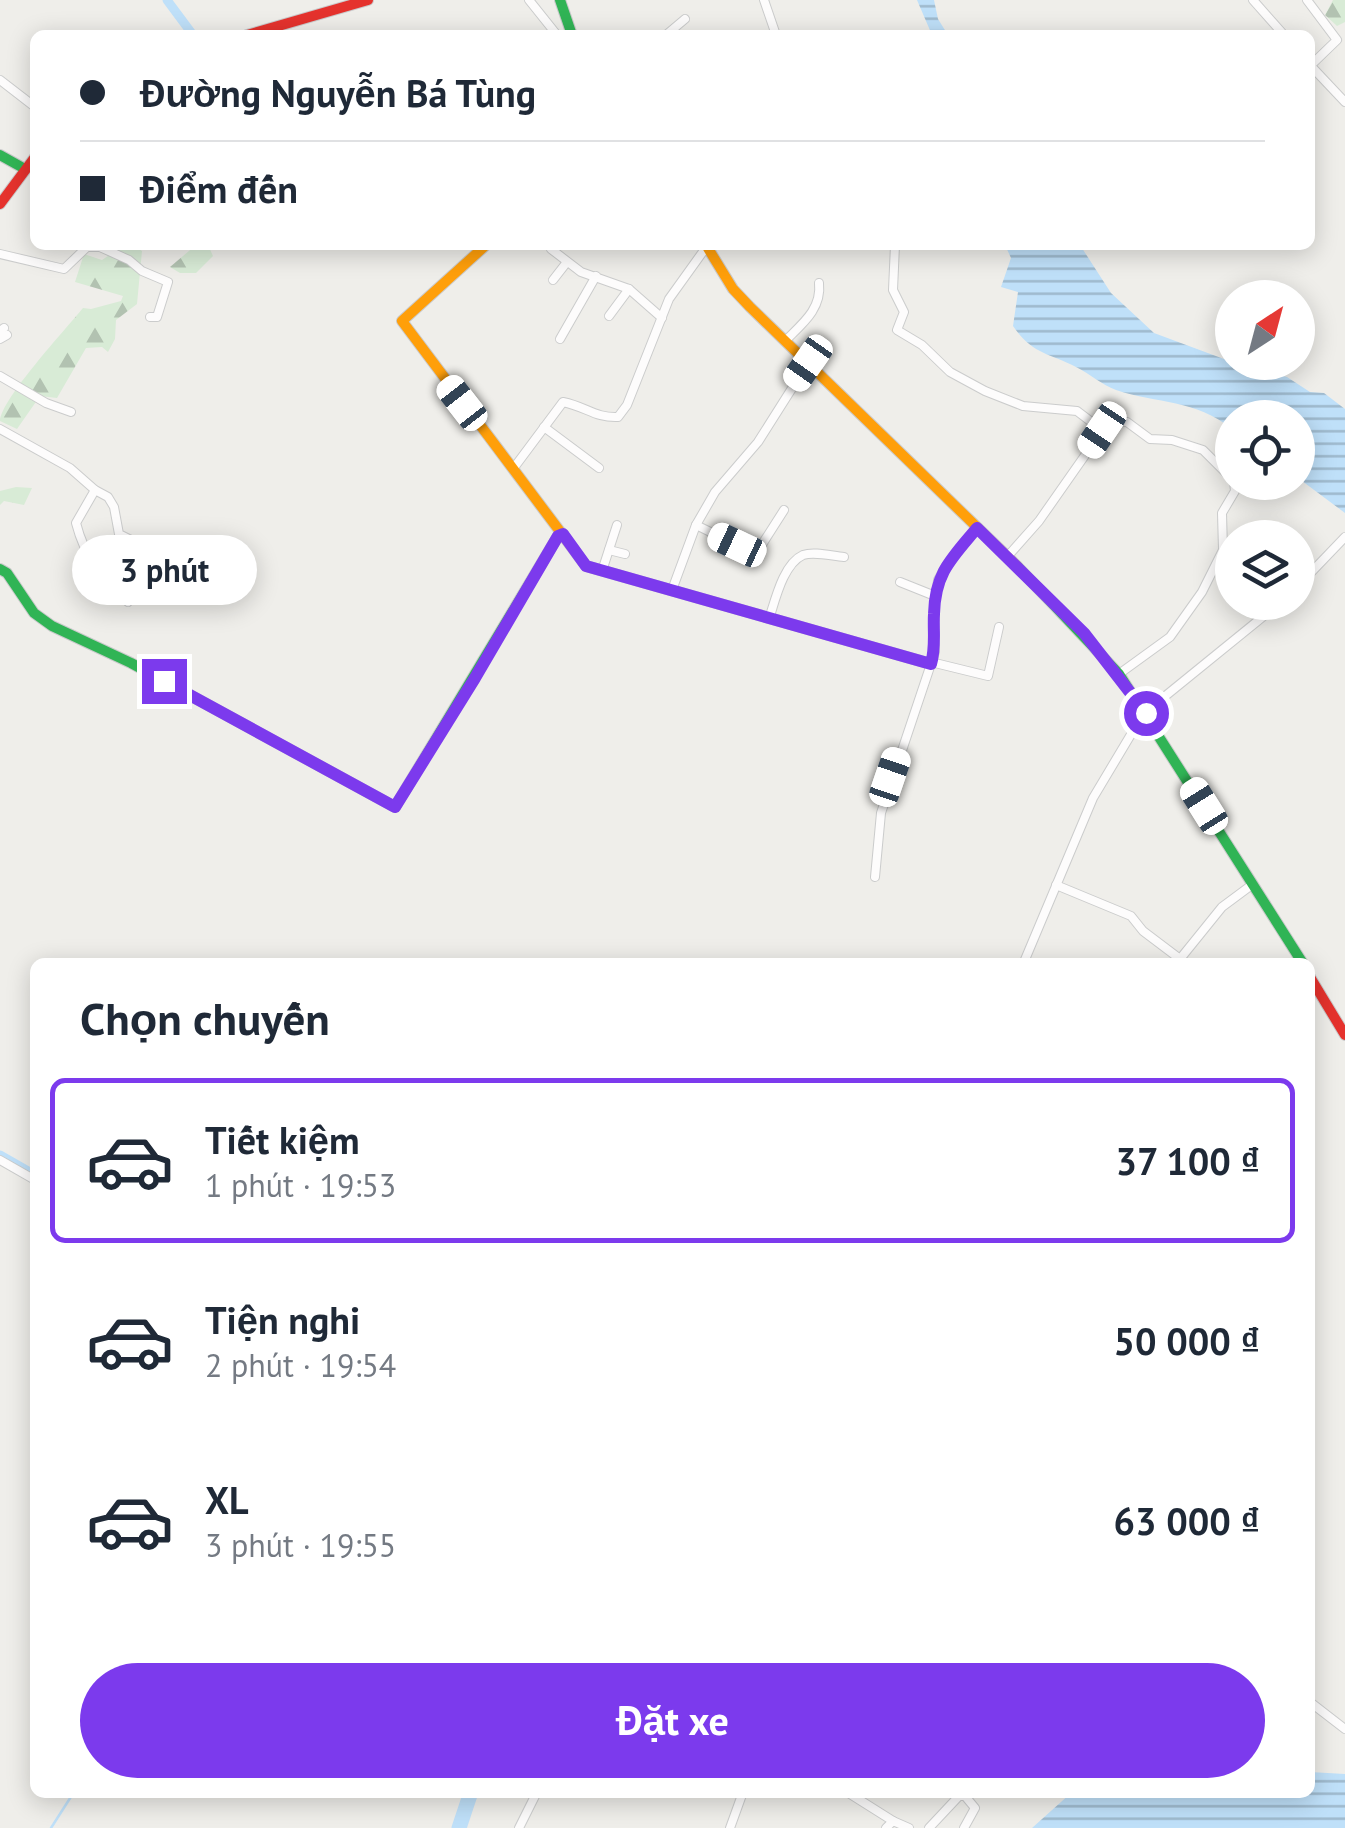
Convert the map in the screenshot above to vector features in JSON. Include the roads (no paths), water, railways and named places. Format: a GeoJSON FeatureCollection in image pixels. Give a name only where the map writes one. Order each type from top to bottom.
{"type":"FeatureCollection","features":[{"type":"Feature","properties":{"kind":"main road"},"geometry":{"type":"LineString","coordinates":[[265,30],[368,0]]}},
{"type":"Feature","properties":{"kind":"main road"},"geometry":{"type":"LineString","coordinates":[[560,0],[570,30]]}},
{"type":"Feature","properties":{"kind":"main road"},"geometry":{"type":"LineString","coordinates":[[0,155],[24,169]]}},
{"type":"Feature","properties":{"kind":"main road"},"geometry":{"type":"LineString","coordinates":[[0,204],[30,162]]}},
{"type":"Feature","properties":{"kind":"main road"},"geometry":{"type":"LineString","coordinates":[[480,250],[402,321],[586,566],[931,663]]}},
{"type":"Feature","properties":{"kind":"main road"},"geometry":{"type":"LineString","coordinates":[[710,250],[733,289],[1084,633],[1146,713],[1299,958]]}},
{"type":"Feature","properties":{"kind":"main road"},"geometry":{"type":"LineString","coordinates":[[0,570],[7,573],[34,614],[52,626],[131,663],[395,807],[558,536],[563,534]]}},
{"type":"Feature","properties":{"kind":"main road"},"geometry":{"type":"LineString","coordinates":[[1315,985],[1345,1035]]}},
{"type":"Feature","properties":{"kind":"street"},"geometry":{"type":"LineString","coordinates":[[529,0],[553,30]]}},
{"type":"Feature","properties":{"kind":"street"},"geometry":{"type":"LineString","coordinates":[[764,0],[774,30]]}},
{"type":"Feature","properties":{"kind":"street"},"geometry":{"type":"LineString","coordinates":[[1253,0],[1280,30]]}},
{"type":"Feature","properties":{"kind":"street"},"geometry":{"type":"LineString","coordinates":[[1307,0],[1338,40],[1315,61]]}},
{"type":"Feature","properties":{"kind":"street"},"geometry":{"type":"LineString","coordinates":[[672,30],[685,19]]}},
{"type":"Feature","properties":{"kind":"street"},"geometry":{"type":"LineString","coordinates":[[1315,71],[1345,102]]}},
{"type":"Feature","properties":{"kind":"street"},"geometry":{"type":"LineString","coordinates":[[0,80],[30,103]]}},
{"type":"Feature","properties":{"kind":"street"},"geometry":{"type":"LineString","coordinates":[[0,254],[64,269],[82,250]]}},
{"type":"Feature","properties":{"kind":"street"},"geometry":{"type":"LineString","coordinates":[[109,250],[168,282],[157,317],[150,317]]}},
{"type":"Feature","properties":{"kind":"street"},"geometry":{"type":"LineString","coordinates":[[552,250],[581,272],[629,289],[662,318]]}},
{"type":"Feature","properties":{"kind":"street"},"geometry":{"type":"LineString","coordinates":[[513,469],[563,402],[584,406],[600,418],[618,417],[627,404],[674,289],[703,250]]}},
{"type":"Feature","properties":{"kind":"street"},"geometry":{"type":"LineString","coordinates":[[895,250],[893,290],[904,312],[896,330],[922,345],[958,378],[1023,406],[1077,411],[1102,430]]}},
{"type":"Feature","properties":{"kind":"street"},"geometry":{"type":"LineString","coordinates":[[553,280],[567,262]]}},
{"type":"Feature","properties":{"kind":"street"},"geometry":{"type":"LineString","coordinates":[[560,338],[596,276]]}},
{"type":"Feature","properties":{"kind":"street"},"geometry":{"type":"LineString","coordinates":[[785,341],[816,306],[819,283]]}},
{"type":"Feature","properties":{"kind":"street"},"geometry":{"type":"LineString","coordinates":[[610,316],[629,289]]}},
{"type":"Feature","properties":{"kind":"street"},"geometry":{"type":"LineString","coordinates":[[672,590],[696,525],[720,486],[758,442],[808,363]]}},
{"type":"Feature","properties":{"kind":"street"},"geometry":{"type":"LineString","coordinates":[[0,376],[30,395],[71,412]]}},
{"type":"Feature","properties":{"kind":"street"},"geometry":{"type":"LineString","coordinates":[[1007,557],[1039,521],[1109,421],[1127,422],[1150,439],[1203,450],[1215,462]]}},
{"type":"Feature","properties":{"kind":"street"},"geometry":{"type":"LineString","coordinates":[[544,428],[599,468]]}},
{"type":"Feature","properties":{"kind":"street"},"geometry":{"type":"LineString","coordinates":[[0,429],[70,468],[113,502],[119,534],[149,549]]}},
{"type":"Feature","properties":{"kind":"street"},"geometry":{"type":"LineString","coordinates":[[95,490],[76,523],[81,542],[90,562],[128,602]]}},
{"type":"Feature","properties":{"kind":"street"},"geometry":{"type":"LineString","coordinates":[[1118,674],[1170,637],[1202,592],[1220,558],[1224,542],[1222,512],[1229,500]]}},
{"type":"Feature","properties":{"kind":"street"},"geometry":{"type":"LineString","coordinates":[[696,525],[737,545],[746,538],[761,546],[784,510]]}},
{"type":"Feature","properties":{"kind":"street"},"geometry":{"type":"LineString","coordinates":[[602,571],[617,525]]}},
{"type":"Feature","properties":{"kind":"street"},"geometry":{"type":"LineString","coordinates":[[875,877],[881,813],[934,652],[934,596],[938,580],[977,528]]}},
{"type":"Feature","properties":{"kind":"street"},"geometry":{"type":"LineString","coordinates":[[1315,569],[1345,538]]}},
{"type":"Feature","properties":{"kind":"street"},"geometry":{"type":"LineString","coordinates":[[609,550],[625,554]]}},
{"type":"Feature","properties":{"kind":"street"},"geometry":{"type":"LineString","coordinates":[[768,619],[784,580],[798,559],[812,554],[844,557]]}},
{"type":"Feature","properties":{"kind":"street"},"geometry":{"type":"LineString","coordinates":[[900,582],[934,596]]}},
{"type":"Feature","properties":{"kind":"street"},"geometry":{"type":"LineString","coordinates":[[1026,958],[1093,798],[1146,713],[1259,620]]}},
{"type":"Feature","properties":{"kind":"street"},"geometry":{"type":"LineString","coordinates":[[931,663],[988,676],[999,628]]}},
{"type":"Feature","properties":{"kind":"street"},"geometry":{"type":"LineString","coordinates":[[1056,885],[1131,916],[1143,931],[1179,958]]}},
{"type":"Feature","properties":{"kind":"street"},"geometry":{"type":"LineString","coordinates":[[1181,958],[1222,907],[1255,887]]}},
{"type":"Feature","properties":{"kind":"street"},"geometry":{"type":"LineString","coordinates":[[1165,958],[1170,952]]}},
{"type":"Feature","properties":{"kind":"street"},"geometry":{"type":"LineString","coordinates":[[0,1160],[30,1177]]}},
{"type":"Feature","properties":{"kind":"street"},"geometry":{"type":"LineString","coordinates":[[1315,1706],[1345,1729]]}},
{"type":"Feature","properties":{"kind":"street"},"geometry":{"type":"LineString","coordinates":[[519,1828],[534,1798]]}},
{"type":"Feature","properties":{"kind":"street"},"geometry":{"type":"LineString","coordinates":[[730,1828],[740,1798]]}},
{"type":"Feature","properties":{"kind":"street"},"geometry":{"type":"LineString","coordinates":[[855,1798],[889,1825],[909,1828]]}},
{"type":"Feature","properties":{"kind":"street"},"geometry":{"type":"LineString","coordinates":[[929,1828],[957,1798]]}},
{"type":"Feature","properties":{"kind":"street"},"geometry":{"type":"LineString","coordinates":[[964,1828],[976,1808],[967,1798]]}},
{"type":"Feature","properties":{"kind":"water"},"geometry":{"type":"Polygon","coordinates":[[[917,0],[934,0],[945,30],[930,30],[917,0]]]}},
{"type":"Feature","properties":{"kind":"water"},"geometry":{"type":"Polygon","coordinates":[[[1007,250],[1083,250],[1111,293],[1154,333],[1215,356],[1215,380],[1292,380],[1310,392],[1324,393],[1345,409],[1345,513],[1315,491],[1315,400],[1215,400],[1215,418],[1190,407],[1111,388],[1027,343],[1013,326],[1018,292],[1001,287],[1011,258],[1007,250]]]}},
{"type":"Feature","properties":{"kind":"water"},"geometry":{"type":"Polygon","coordinates":[[[1315,1772],[1345,1774],[1345,1828],[1032,1828],[1065,1798],[1315,1798],[1315,1772]]]}},
{"type":"Feature","properties":{"kind":"waterway"},"geometry":{"type":"LineString","coordinates":[[167,0],[189,30]]}},
{"type":"Feature","properties":{"kind":"waterway"},"geometry":{"type":"LineString","coordinates":[[0,1155],[30,1172]]}},
{"type":"Feature","properties":{"kind":"waterway"},"geometry":{"type":"LineString","coordinates":[[51,1828],[70,1798]]}},
{"type":"Feature","properties":{"kind":"waterway"},"geometry":{"type":"LineString","coordinates":[[459,1828],[469,1798]]}}]}
